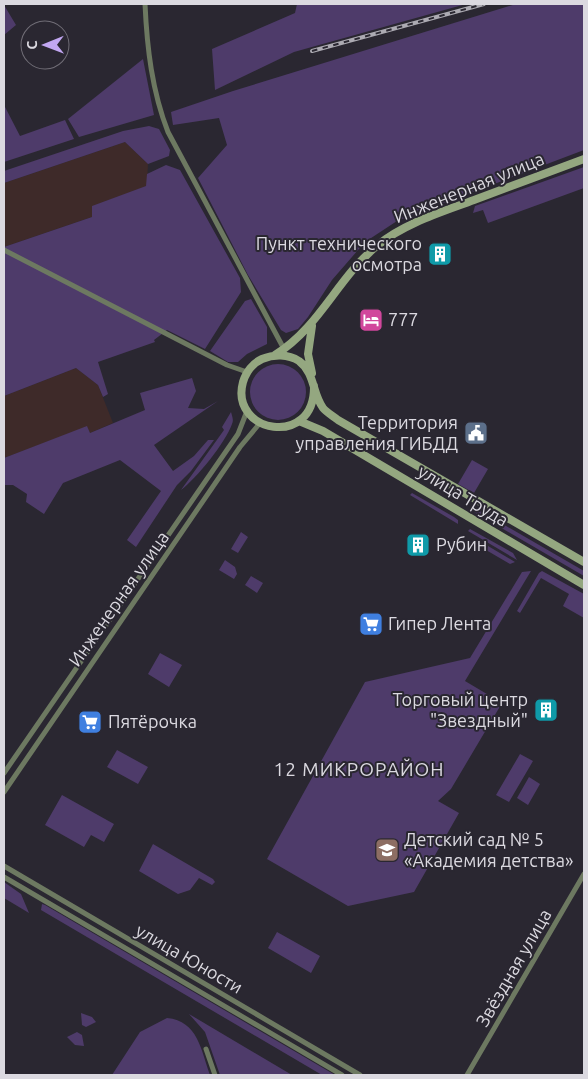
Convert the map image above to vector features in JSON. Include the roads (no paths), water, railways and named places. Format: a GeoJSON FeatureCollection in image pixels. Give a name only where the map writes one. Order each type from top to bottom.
{"type":"FeatureCollection","features":[{"type":"Feature","properties":{"kind":"main road","name":"Инженерная улица"},"geometry":{"type":"LineString","coordinates":[[247,372],[260,360],[275,355],[284,349],[313,324],[351,272],[388,237],[450,208],[584,159]]}},
{"type":"Feature","properties":{"kind":"main road","name":"Инженерная улица"},"geometry":{"type":"LineString","coordinates":[[299,422],[312,406],[313,383],[308,354],[313,324]]}},
{"type":"Feature","properties":{"kind":"main road"},"geometry":{"type":"LineString","coordinates":[[275,355],[287,356],[298,361],[307,369],[313,383]]}},
{"type":"Feature","properties":{"kind":"main road"},"geometry":{"type":"LineString","coordinates":[[247,372],[242,386],[242,395],[247,411],[260,423],[276,428],[284,428],[299,422]]}},
{"type":"Feature","properties":{"kind":"main road","name":"улица Труда"},"geometry":{"type":"LineString","coordinates":[[313,383],[323,408],[338,420],[584,562]]}},
{"type":"Feature","properties":{"kind":"main road","name":"улица Труда"},"geometry":{"type":"LineString","coordinates":[[299,422],[312,425],[340,440],[584,585]]}},
{"type":"Feature","properties":{"kind":"street"},"geometry":{"type":"LineString","coordinates":[[145,4],[147,50],[161,114],[169,134],[284,349]]}},
{"type":"Feature","properties":{"kind":"street"},"geometry":{"type":"LineString","coordinates":[[4,250],[227,365],[247,372]]}},
{"type":"Feature","properties":{"kind":"street","name":"Инженерная улица"},"geometry":{"type":"LineString","coordinates":[[4,773],[238,434],[247,411]]}},
{"type":"Feature","properties":{"kind":"street","name":"Инженерная улица"},"geometry":{"type":"LineString","coordinates":[[4,792],[240,447],[260,423]]}},
{"type":"Feature","properties":{"kind":"street","name":"улица Юности"},"geometry":{"type":"LineString","coordinates":[[4,866],[360,1075]]}},
{"type":"Feature","properties":{"kind":"street","name":"Звёздная улица"},"geometry":{"type":"LineString","coordinates":[[467,1075],[584,874]]}},
{"type":"Feature","properties":{"kind":"street","name":"улица Юности"},"geometry":{"type":"LineString","coordinates":[[4,877],[342,1075]]}},
{"type":"Feature","properties":{"kind":"street"},"geometry":{"type":"LineString","coordinates":[[206,1049],[215,1075]]}},
{"type":"Feature","properties":{"kind":"railway"},"geometry":{"type":"LineString","coordinates":[[312,51],[484,4]]}},
{"type":"Feature","properties":{"kind":"place","name":"Пункт технического осмотра"},"geometry":{"type":"Point","coordinates":[440,254]}},
{"type":"Feature","properties":{"kind":"place","name":"777"},"geometry":{"type":"Point","coordinates":[371,320]}},
{"type":"Feature","properties":{"kind":"place","name":"Территория управления ГИБДД"},"geometry":{"type":"Point","coordinates":[476,433]}},
{"type":"Feature","properties":{"kind":"place","name":"Рубин"},"geometry":{"type":"Point","coordinates":[418,545]}},
{"type":"Feature","properties":{"kind":"place","name":"Гипер Лента"},"geometry":{"type":"Point","coordinates":[371,624]}},
{"type":"Feature","properties":{"kind":"place","name":"Торговый центр \"Звездный\""},"geometry":{"type":"Point","coordinates":[546,710]}},
{"type":"Feature","properties":{"kind":"place","name":"Пятёрочка"},"geometry":{"type":"Point","coordinates":[90,722]}},
{"type":"Feature","properties":{"kind":"place","name":"Детский сад № 5 «Академия детства»"},"geometry":{"type":"Point","coordinates":[387,850]}},
{"type":"Feature","properties":{"kind":"district","name":"12 МИКРОРАЙОН"},"geometry":{"type":"Point","coordinates":[359,769]}}]}
